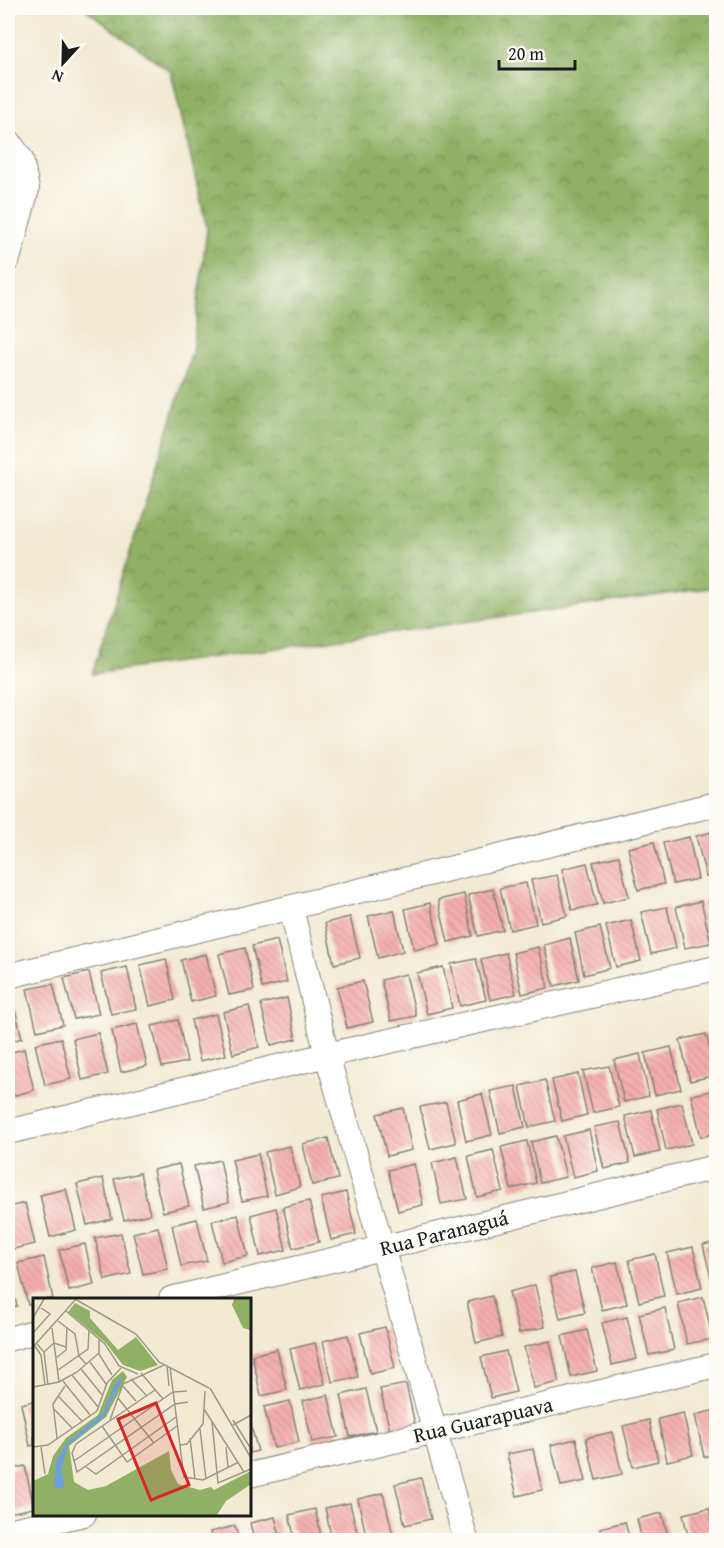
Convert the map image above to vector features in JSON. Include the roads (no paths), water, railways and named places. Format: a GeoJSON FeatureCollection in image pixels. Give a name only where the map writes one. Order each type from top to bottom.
{"type":"FeatureCollection","features":[{"type":"Feature","properties":{"kind":"street"},"geometry":{"type":"LineString","coordinates":[[8,140],[21,159],[27,189],[8,259]]}},
{"type":"Feature","properties":{"kind":"street"},"geometry":{"type":"LineString","coordinates":[[8,976],[717,804]]}},
{"type":"Feature","properties":{"kind":"street"},"geometry":{"type":"LineString","coordinates":[[291,908],[327,1055],[466,1540]]}},
{"type":"Feature","properties":{"kind":"street"},"geometry":{"type":"LineString","coordinates":[[8,1132],[327,1055],[717,968]]}},
{"type":"Feature","properties":{"kind":"street","name":"Rua Paranaguá"},"geometry":{"type":"LineString","coordinates":[[175,1298],[717,1167]]}},
{"type":"Feature","properties":{"kind":"street"},"geometry":{"type":"LineString","coordinates":[[8,1339],[33,1332]]}},
{"type":"Feature","properties":{"kind":"street","name":"Rua Guarapuava"},"geometry":{"type":"LineString","coordinates":[[250,1475],[717,1365]]}},
{"type":"Feature","properties":{"kind":"street"},"geometry":{"type":"LineString","coordinates":[[8,1532],[80,1515]]}}]}
